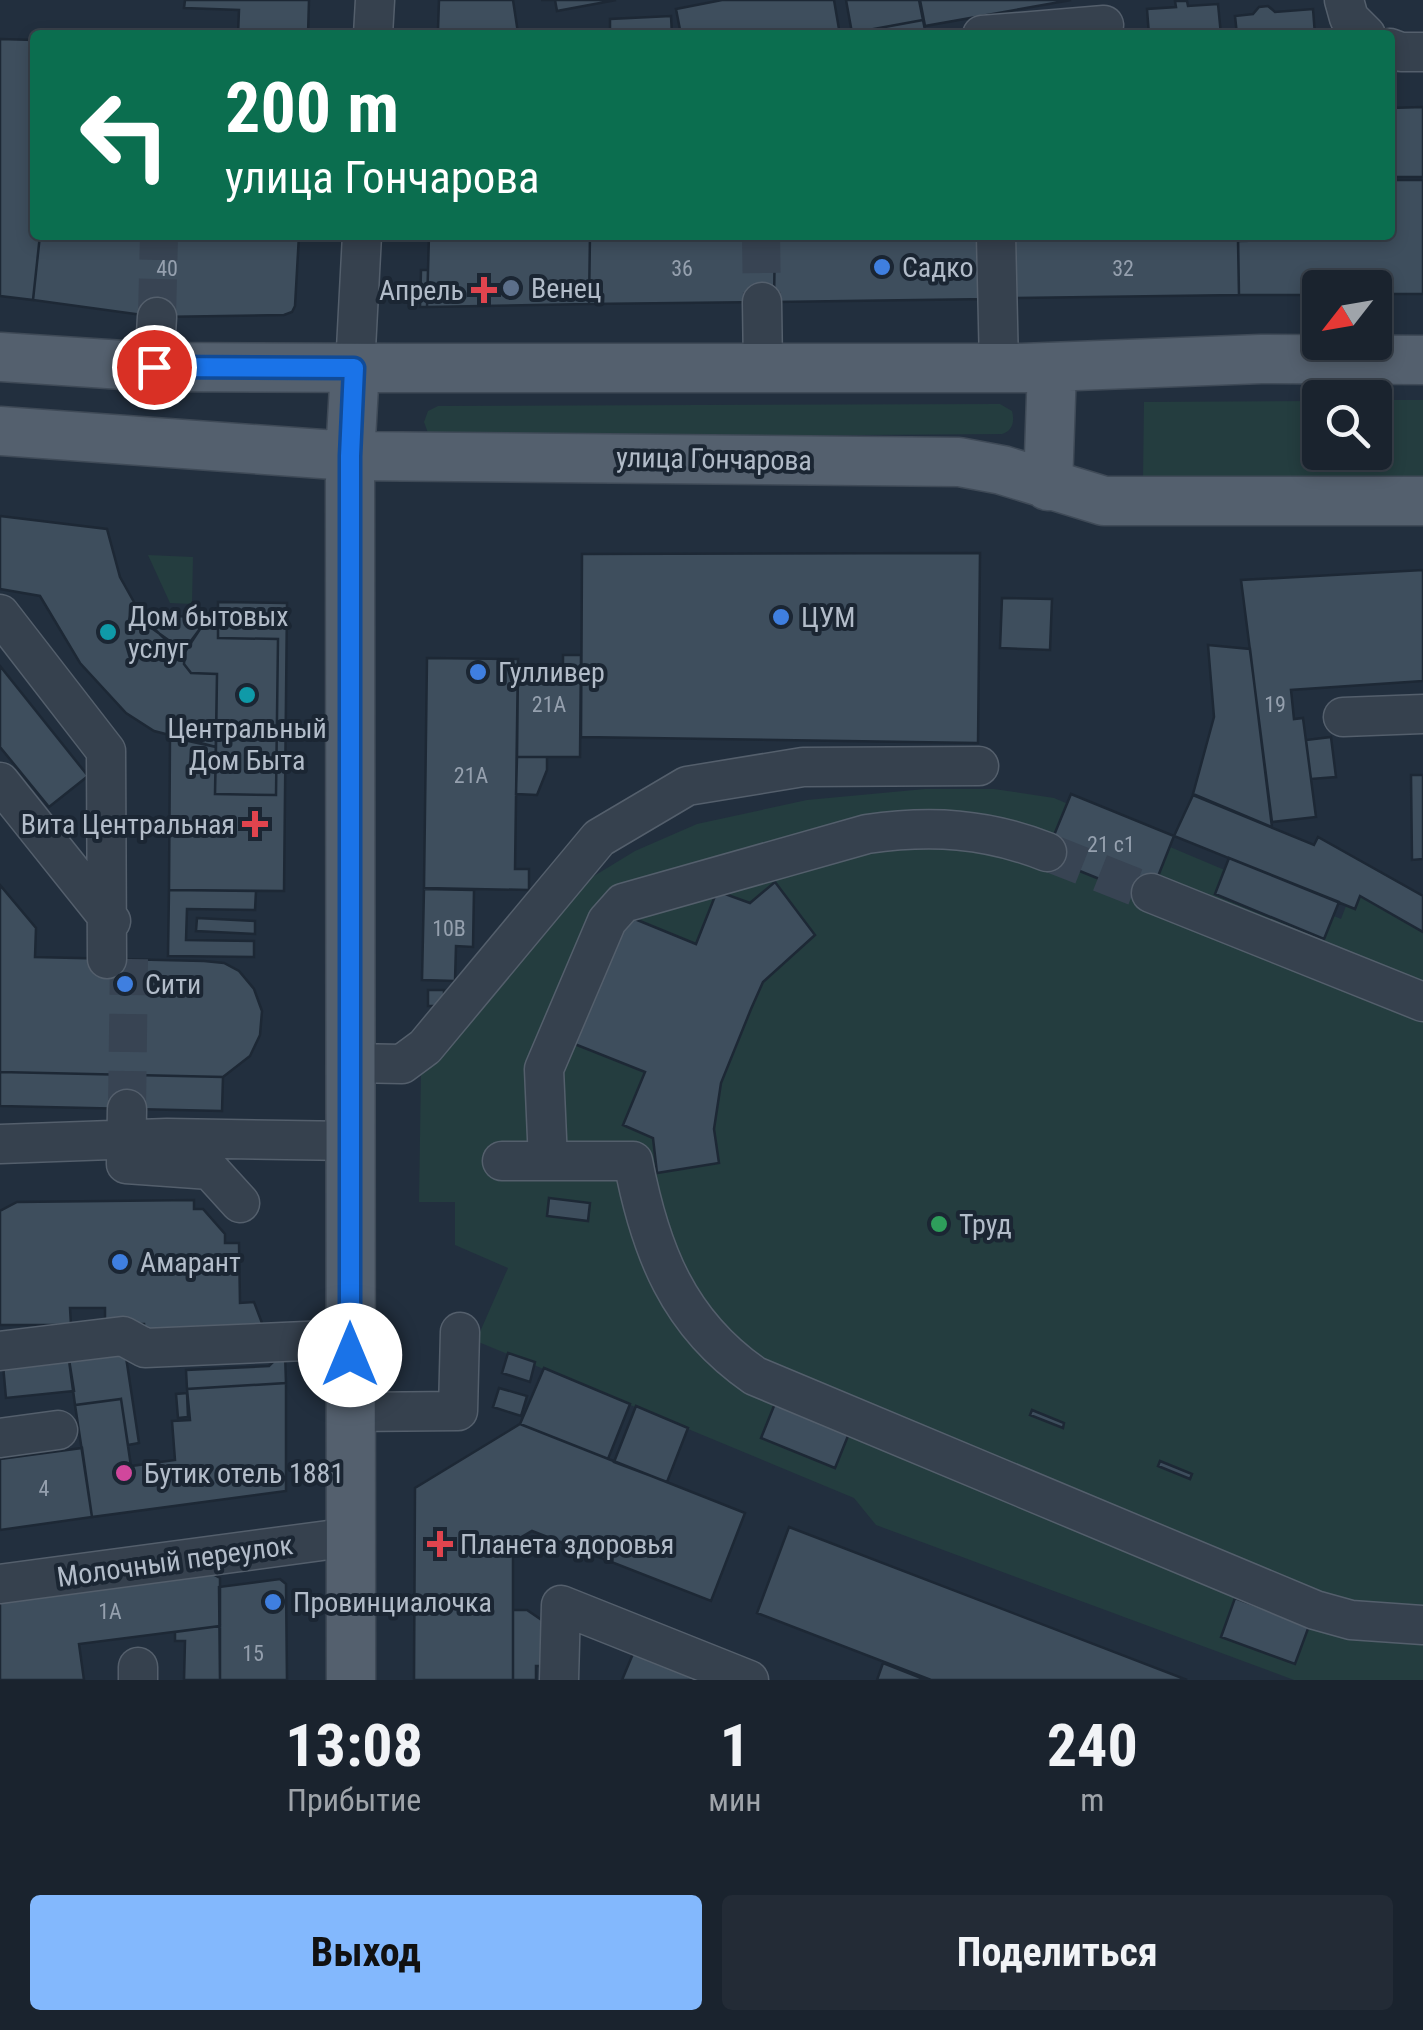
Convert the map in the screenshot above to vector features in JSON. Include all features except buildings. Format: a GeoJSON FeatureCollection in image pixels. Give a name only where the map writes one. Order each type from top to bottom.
{"type":"FeatureCollection","features":[{"type":"Feature","properties":{"kind":"main road"},"geometry":{"type":"LineString","coordinates":[[0,357],[154,367],[354,368],[999,368],[1260,359],[1423,360]]}},
{"type":"Feature","properties":{"kind":"main road"},"geometry":{"type":"LineString","coordinates":[[1048,486],[1052,367]]}},
{"type":"Feature","properties":{"kind":"main road"},"geometry":{"type":"LineString","coordinates":[[350,1680],[350,456],[354,368]]}},
{"type":"Feature","properties":{"kind":"main road","name":"улица Гончарова"},"geometry":{"type":"LineString","coordinates":[[0,431],[350,456],[960,462],[1002,470],[1104,501],[1423,501]]}},
{"type":"Feature","properties":{"kind":"street"},"geometry":{"type":"LineString","coordinates":[[373,30],[375,0]]}},
{"type":"Feature","properties":{"kind":"street"},"geometry":{"type":"LineString","coordinates":[[1350,1],[1349,18],[1361,30]]}},
{"type":"Feature","properties":{"kind":"street"},"geometry":{"type":"LineString","coordinates":[[1043,30],[1104,25]]}},
{"type":"Feature","properties":{"kind":"street"},"geometry":{"type":"LineString","coordinates":[[1395,50],[1423,52]]}},
{"type":"Feature","properties":{"kind":"street"},"geometry":{"type":"LineString","coordinates":[[354,368],[362,240]]}},
{"type":"Feature","properties":{"kind":"street"},"geometry":{"type":"LineString","coordinates":[[996,240],[999,368]]}},
{"type":"Feature","properties":{"kind":"street"},"geometry":{"type":"LineString","coordinates":[[762,302],[763,368]]}},
{"type":"Feature","properties":{"kind":"street"},"geometry":{"type":"LineString","coordinates":[[154,367],[156,318]]}},
{"type":"Feature","properties":{"kind":"street"},"geometry":{"type":"LineString","coordinates":[[0,614],[106,751],[108,917]]}},
{"type":"Feature","properties":{"kind":"street"},"geometry":{"type":"LineString","coordinates":[[1342,717],[1423,714]]}},
{"type":"Feature","properties":{"kind":"street"},"geometry":{"type":"LineString","coordinates":[[350,1063],[402,1064],[425,1047],[599,838],[688,786],[804,767],[979,766]]}},
{"type":"Feature","properties":{"kind":"street"},"geometry":{"type":"LineString","coordinates":[[0,782],[130,944],[118,959]]}},
{"type":"Feature","properties":{"kind":"street"},"geometry":{"type":"LineString","coordinates":[[548,1161],[544,1069],[607,922],[623,903],[867,834],[904,829],[974,830],[1047,852]]}},
{"type":"Feature","properties":{"kind":"street"},"geometry":{"type":"LineString","coordinates":[[1152,894],[1423,1002]]}},
{"type":"Feature","properties":{"kind":"street"},"geometry":{"type":"LineString","coordinates":[[0,1144],[115,1124],[351,1142]]}},
{"type":"Feature","properties":{"kind":"street"},"geometry":{"type":"LineString","coordinates":[[115,1124],[126,1164],[210,1170],[240,1203]]}},
{"type":"Feature","properties":{"kind":"street"},"geometry":{"type":"LineString","coordinates":[[502,1161],[633,1162],[650,1233],[672,1282],[700,1330],[724,1355],[754,1376],[1315,1610],[1351,1620],[1423,1625]]}},
{"type":"Feature","properties":{"kind":"street"},"geometry":{"type":"LineString","coordinates":[[350,1412],[458,1411],[460,1332]]}},
{"type":"Feature","properties":{"kind":"street"},"geometry":{"type":"LineString","coordinates":[[0,1351],[123,1336],[146,1348],[350,1339]]}},
{"type":"Feature","properties":{"kind":"street"},"geometry":{"type":"LineString","coordinates":[[0,1438],[58,1430]]}},
{"type":"Feature","properties":{"kind":"street","name":"Молочный переулок"},"geometry":{"type":"LineString","coordinates":[[0,1584],[351,1537]]}},
{"type":"Feature","properties":{"kind":"street"},"geometry":{"type":"LineString","coordinates":[[559,1680],[561,1605],[749,1680]]}},
{"type":"Feature","properties":{"kind":"green space"},"geometry":{"type":"Polygon","coordinates":[[[1392,400],[1423,400],[1423,479],[1143,479],[1144,402],[1302,401],[1302,470],[1392,470],[1392,400]]]}},
{"type":"Feature","properties":{"kind":"green space"},"geometry":{"type":"Polygon","coordinates":[[[1000,404],[1012,411],[1013,419],[1002,434],[439,438],[428,433],[424,422],[428,411],[438,406],[1000,404]]]}},
{"type":"Feature","properties":{"kind":"green space"},"geometry":{"type":"Polygon","coordinates":[[[148,555],[193,557],[192,604],[170,603],[148,555]]]}},
{"type":"Feature","properties":{"kind":"green space","name":"Труд"},"geometry":{"type":"Polygon","coordinates":[[[925,789],[994,789],[1054,798],[1341,919],[1346,906],[1356,909],[1360,896],[1423,932],[1423,1680],[1294,1680],[876,1525],[854,1498],[476,1341],[508,1268],[455,1245],[455,1202],[419,1202],[421,1072],[576,887],[635,851],[697,824],[807,800],[925,789]]]}},
{"type":"Feature","properties":{"kind":"tunnel"},"geometry":{"type":"LineString","coordinates":[[157,317],[159,240]]}},
{"type":"Feature","properties":{"kind":"tunnel"},"geometry":{"type":"LineString","coordinates":[[761,240],[762,302]]}},
{"type":"Feature","properties":{"kind":"tunnel"},"geometry":{"type":"LineString","coordinates":[[1047,852],[1151,893]]}},
{"type":"Feature","properties":{"kind":"tunnel"},"geometry":{"type":"LineString","coordinates":[[127,1109],[129,959]]}},
{"type":"Feature","properties":{"kind":"place","name":"Садко"},"geometry":{"type":"Point","coordinates":[882,267]}},
{"type":"Feature","properties":{"kind":"place","name":"Венец"},"geometry":{"type":"Point","coordinates":[511,288]}},
{"type":"Feature","properties":{"kind":"place","name":"Апрель"},"geometry":{"type":"Point","coordinates":[484,290]}},
{"type":"Feature","properties":{"kind":"place","name":"ЦУМ"},"geometry":{"type":"Point","coordinates":[781,617]}},
{"type":"Feature","properties":{"kind":"place","name":"Дом бытовых услуг"},"geometry":{"type":"Point","coordinates":[108,632]}},
{"type":"Feature","properties":{"kind":"place","name":"Гулливер"},"geometry":{"type":"Point","coordinates":[478,672]}},
{"type":"Feature","properties":{"kind":"place","name":"Центральный Дом Быта"},"geometry":{"type":"Point","coordinates":[247,695]}},
{"type":"Feature","properties":{"kind":"place","name":"Вита Центральная"},"geometry":{"type":"Point","coordinates":[255,824]}},
{"type":"Feature","properties":{"kind":"place","name":"Сити"},"geometry":{"type":"Point","coordinates":[125,984]}},
{"type":"Feature","properties":{"kind":"place","name":"Труд"},"geometry":{"type":"Point","coordinates":[939,1224]}},
{"type":"Feature","properties":{"kind":"place","name":"Амарант"},"geometry":{"type":"Point","coordinates":[120,1262]}},
{"type":"Feature","properties":{"kind":"place","name":"Бутик отель 1881"},"geometry":{"type":"Point","coordinates":[124,1473]}},
{"type":"Feature","properties":{"kind":"place","name":"Планета здоровья"},"geometry":{"type":"Point","coordinates":[440,1544]}},
{"type":"Feature","properties":{"kind":"place","name":"Провинциалочка"},"geometry":{"type":"Point","coordinates":[273,1602]}},
{"type":"Feature","properties":{"kind":"route"},"geometry":{"type":"LineString","coordinates":[[154,367],[354,368],[350,456],[350,1355]]}}]}
